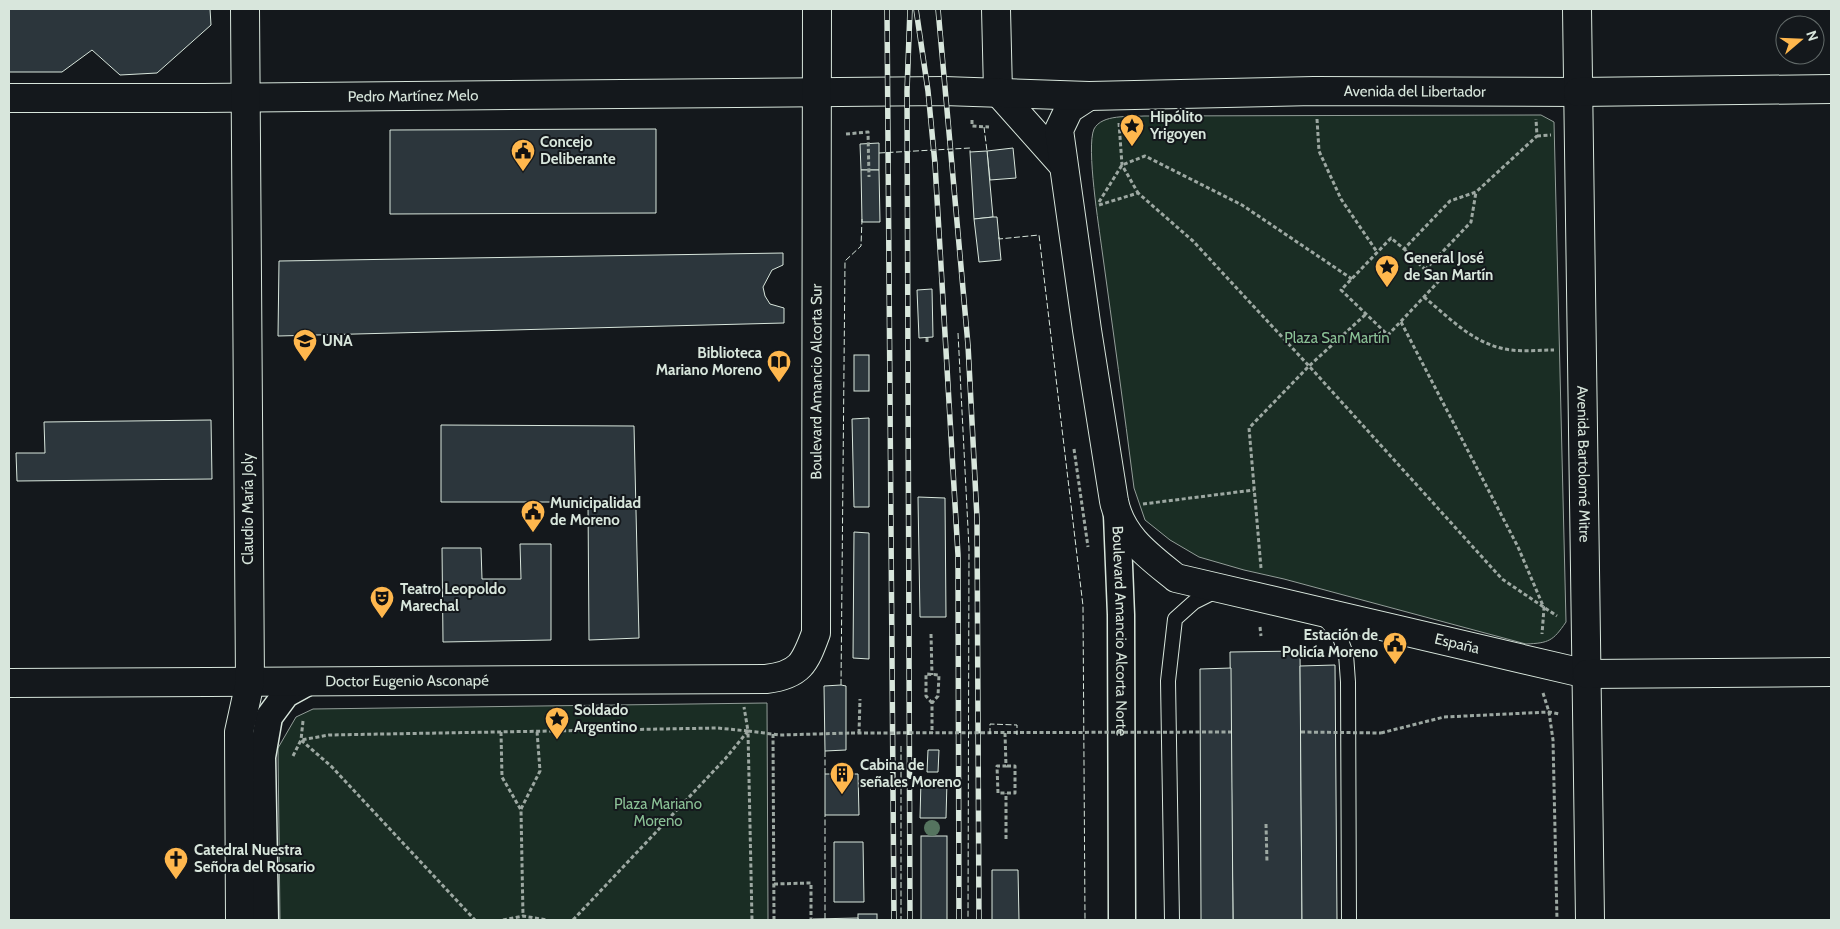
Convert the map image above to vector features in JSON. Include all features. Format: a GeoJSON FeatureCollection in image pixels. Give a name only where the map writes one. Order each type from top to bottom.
{"type":"FeatureCollection","features":[{"type":"Feature","properties":{"kind":"street","name":"Claudio María Joly"},"geometry":{"type":"LineString","coordinates":[[240,920],[239,732],[250,682],[245,9]]}},
{"type":"Feature","properties":{"kind":"street","name":"Boulevard Amancio Alcorta Sur"},"geometry":{"type":"LineString","coordinates":[[800,666],[809,653],[816,633],[817,9]]}},
{"type":"Feature","properties":{"kind":"street"},"geometry":{"type":"LineString","coordinates":[[996,9],[998,92],[1063,165]]}},
{"type":"Feature","properties":{"kind":"street","name":"Avenida Bartolomé Mitre"},"geometry":{"type":"LineString","coordinates":[[1577,9],[1590,920]]}},
{"type":"Feature","properties":{"kind":"street","name":"Avenida del Libertador"},"geometry":{"type":"LineString","coordinates":[[998,92],[1089,96],[1314,91],[1578,92],[1831,89]]}},
{"type":"Feature","properties":{"kind":"street","name":"Pedro Martínez Melo"},"geometry":{"type":"LineString","coordinates":[[9,98],[944,90],[998,92]]}},
{"type":"Feature","properties":{"kind":"street","name":"Boulevard Amancio Alcorta Norte"},"geometry":{"type":"LineString","coordinates":[[1089,96],[1069,109],[1059,130],[1116,511],[1121,615],[1122,920]]}},
{"type":"Feature","properties":{"kind":"street","name":"España"},"geometry":{"type":"LineString","coordinates":[[1116,511],[1138,548],[1176,578],[1534,663],[1587,674],[1831,672]]}},
{"type":"Feature","properties":{"kind":"street","name":"Doctor Eugenio Asconapé"},"geometry":{"type":"LineString","coordinates":[[9,683],[306,683],[766,679],[783,677],[800,666]]}},
{"type":"Feature","properties":{"kind":"street"},"geometry":{"type":"LineString","coordinates":[[265,920],[262,757],[269,717],[286,694],[306,683]]}},
{"type":"Feature","properties":{"kind":"lane"},"geometry":{"type":"LineString","coordinates":[[1172,920],[1168,681],[1175,619],[1194,602],[1222,589]]}},
{"type":"Feature","properties":{"kind":"lane"},"geometry":{"type":"LineString","coordinates":[[1317,611],[1339,635],[1346,654],[1348,682],[1350,920]]}},
{"type":"Feature","properties":{"kind":"path"},"geometry":{"type":"LineString","coordinates":[[1314,91],[1319,152],[1342,199],[1377,252]]}},
{"type":"Feature","properties":{"kind":"path"},"geometry":{"type":"LineString","coordinates":[[1404,249],[1450,201],[1476,192],[1537,136],[1536,91]]}},
{"type":"Feature","properties":{"kind":"path"},"geometry":{"type":"LineString","coordinates":[[1116,95],[1122,165],[1138,193]]}},
{"type":"Feature","properties":{"kind":"path"},"geometry":{"type":"LineString","coordinates":[[817,152],[843,149],[844,134],[868,132],[869,177]]}},
{"type":"Feature","properties":{"kind":"path"},"geometry":{"type":"LineString","coordinates":[[1096,206],[1122,165],[1145,156],[1233,200],[1352,279]]}},
{"type":"Feature","properties":{"kind":"path"},"geometry":{"type":"LineString","coordinates":[[1425,270],[1472,222],[1476,192]]}},
{"type":"Feature","properties":{"kind":"path"},"geometry":{"type":"LineString","coordinates":[[1391,238],[1404,249],[1438,282],[1388,335],[1341,290],[1391,238]]}},
{"type":"Feature","properties":{"kind":"path"},"geometry":{"type":"LineString","coordinates":[[1193,241],[1502,579],[1566,622],[1586,622]]}},
{"type":"Feature","properties":{"kind":"path"},"geometry":{"type":"LineString","coordinates":[[1424,297],[1472,336],[1497,347],[1520,350],[1582,350]]}},
{"type":"Feature","properties":{"kind":"path"},"geometry":{"type":"LineString","coordinates":[[1260,636],[1261,574],[1249,428],[1309,366],[1366,314]]}},
{"type":"Feature","properties":{"kind":"path"},"geometry":{"type":"LineString","coordinates":[[1401,322],[1518,547],[1544,608],[1541,644],[1534,663],[1549,712],[1553,740],[1558,920]]}},
{"type":"Feature","properties":{"kind":"path"},"geometry":{"type":"LineString","coordinates":[[927,338],[927,343]]}},
{"type":"Feature","properties":{"kind":"path"},"geometry":{"type":"LineString","coordinates":[[1073,440],[1088,551]]}},
{"type":"Feature","properties":{"kind":"path"},"geometry":{"type":"LineString","coordinates":[[1083,513],[1116,511],[1254,490]]}},
{"type":"Feature","properties":{"kind":"path"},"geometry":{"type":"LineString","coordinates":[[931,634],[932,675]]}},
{"type":"Feature","properties":{"kind":"path"},"geometry":{"type":"LineString","coordinates":[[932,704],[926,696],[926,674],[939,675],[938,696],[932,704],[932,733]]}},
{"type":"Feature","properties":{"kind":"path"},"geometry":{"type":"LineString","coordinates":[[290,760],[302,740],[306,683]]}},
{"type":"Feature","properties":{"kind":"path"},"geometry":{"type":"LineString","coordinates":[[860,699],[860,733]]}},
{"type":"Feature","properties":{"kind":"path"},"geometry":{"type":"LineString","coordinates":[[743,704],[748,732],[752,920]]}},
{"type":"Feature","properties":{"kind":"path"},"geometry":{"type":"LineString","coordinates":[[1301,732],[1382,733],[1444,718],[1549,712],[1587,722]]}},
{"type":"Feature","properties":{"kind":"path"},"geometry":{"type":"LineString","coordinates":[[1101,724],[1101,733]]}},
{"type":"Feature","properties":{"kind":"path"},"geometry":{"type":"LineString","coordinates":[[302,740],[329,735],[717,728],[780,735],[1231,732]]}},
{"type":"Feature","properties":{"kind":"path"},"geometry":{"type":"LineString","coordinates":[[520,810],[540,771],[538,731]]}},
{"type":"Feature","properties":{"kind":"path"},"geometry":{"type":"LineString","coordinates":[[501,732],[502,777],[520,810],[523,916]]}},
{"type":"Feature","properties":{"kind":"path"},"geometry":{"type":"LineString","coordinates":[[573,920],[725,759],[748,732]]}},
{"type":"Feature","properties":{"kind":"path"},"geometry":{"type":"LineString","coordinates":[[1005,733],[1006,766]]}},
{"type":"Feature","properties":{"kind":"path"},"geometry":{"type":"LineString","coordinates":[[774,734],[774,920]]}},
{"type":"Feature","properties":{"kind":"path"},"geometry":{"type":"LineString","coordinates":[[302,740],[332,767],[475,920]]}},
{"type":"Feature","properties":{"kind":"path"},"geometry":{"type":"LineString","coordinates":[[997,766],[1015,766],[1015,793],[1006,793],[998,793],[997,766]]}},
{"type":"Feature","properties":{"kind":"path"},"geometry":{"type":"LineString","coordinates":[[1006,793],[1006,839]]}},
{"type":"Feature","properties":{"kind":"path"},"geometry":{"type":"LineString","coordinates":[[1266,824],[1267,863]]}},
{"type":"Feature","properties":{"kind":"path"},"geometry":{"type":"LineString","coordinates":[[774,884],[811,883],[811,920]]}},
{"type":"Feature","properties":{"kind":"path"},"geometry":{"type":"LineString","coordinates":[[503,920],[523,916],[547,920]]}},
{"type":"Feature","properties":{"kind":"green space","name":"Plaza San Martín"},"geometry":{"type":"Polygon","coordinates":[[[1541,115],[1554,122],[1566,622],[1558,633],[1545,642],[1526,644],[1244,570],[1199,557],[1170,540],[1145,520],[1134,488],[1096,206],[1091,152],[1094,129],[1098,124],[1116,117],[1144,116],[1541,115]]]}},
{"type":"Feature","properties":{"kind":"green space","name":"Plaza Mariano Moreno"},"geometry":{"type":"Polygon","coordinates":[[[767,703],[768,920],[280,920],[278,748],[296,717],[313,709],[767,703]]]}},
{"type":"Feature","properties":{"kind":"building"},"geometry":{"type":"Polygon","coordinates":[[[9,9],[210,9],[211,25],[157,73],[120,75],[92,50],[62,72],[9,72],[9,9]]]}},
{"type":"Feature","properties":{"kind":"building","name":"Concejo Deliberante"},"geometry":{"type":"Polygon","coordinates":[[[656,129],[656,213],[390,214],[390,130],[656,129]]]}},
{"type":"Feature","properties":{"kind":"building"},"geometry":{"type":"Polygon","coordinates":[[[879,143],[879,170],[861,170],[860,144],[879,143]]]}},
{"type":"Feature","properties":{"kind":"building"},"geometry":{"type":"Polygon","coordinates":[[[1013,148],[1016,178],[990,180],[987,151],[1013,148]]]}},
{"type":"Feature","properties":{"kind":"building"},"geometry":{"type":"Polygon","coordinates":[[[987,151],[993,217],[974,219],[970,152],[987,151]]]}},
{"type":"Feature","properties":{"kind":"building"},"geometry":{"type":"Polygon","coordinates":[[[861,170],[879,170],[880,222],[862,222],[861,170]]]}},
{"type":"Feature","properties":{"kind":"building"},"geometry":{"type":"Polygon","coordinates":[[[997,217],[1001,260],[979,262],[974,219],[997,217]]]}},
{"type":"Feature","properties":{"kind":"building"},"geometry":{"type":"Polygon","coordinates":[[[783,253],[783,265],[772,270],[763,287],[765,296],[770,304],[784,308],[784,323],[278,336],[279,261],[783,253]]]}},
{"type":"Feature","properties":{"kind":"building"},"geometry":{"type":"Polygon","coordinates":[[[932,289],[933,337],[919,338],[917,290],[932,289]]]}},
{"type":"Feature","properties":{"kind":"building"},"geometry":{"type":"Polygon","coordinates":[[[854,355],[869,355],[869,391],[854,391],[854,355]]]}},
{"type":"Feature","properties":{"kind":"building"},"geometry":{"type":"Polygon","coordinates":[[[869,418],[869,507],[854,507],[852,419],[869,418]]]}},
{"type":"Feature","properties":{"kind":"building"},"geometry":{"type":"Polygon","coordinates":[[[211,420],[212,479],[17,481],[16,453],[45,453],[44,422],[211,420]]]}},
{"type":"Feature","properties":{"kind":"building"},"geometry":{"type":"Polygon","coordinates":[[[441,425],[634,426],[639,638],[589,640],[588,502],[441,502],[441,425]]]}},
{"type":"Feature","properties":{"kind":"building"},"geometry":{"type":"Polygon","coordinates":[[[918,497],[945,498],[946,617],[920,617],[918,497]]]}},
{"type":"Feature","properties":{"kind":"building"},"geometry":{"type":"Polygon","coordinates":[[[854,532],[869,533],[869,659],[853,658],[854,532]]]}},
{"type":"Feature","properties":{"kind":"building"},"geometry":{"type":"Polygon","coordinates":[[[520,544],[551,544],[551,640],[443,642],[442,548],[481,548],[482,579],[521,579],[520,544]]]}},
{"type":"Feature","properties":{"kind":"building"},"geometry":{"type":"Polygon","coordinates":[[[1300,651],[1302,920],[1233,920],[1230,652],[1300,651]]]}},
{"type":"Feature","properties":{"kind":"building"},"geometry":{"type":"Polygon","coordinates":[[[1335,665],[1337,920],[1302,920],[1300,666],[1335,665]]]}},
{"type":"Feature","properties":{"kind":"building"},"geometry":{"type":"Polygon","coordinates":[[[1231,668],[1233,920],[1201,920],[1200,669],[1231,668]]]}},
{"type":"Feature","properties":{"kind":"building"},"geometry":{"type":"Polygon","coordinates":[[[824,686],[846,686],[846,750],[825,751],[824,686]]]}},
{"type":"Feature","properties":{"kind":"building"},"geometry":{"type":"Polygon","coordinates":[[[928,750],[939,750],[938,772],[927,772],[928,750]]]}},
{"type":"Feature","properties":{"kind":"building","name":"Cabina de señales Moreno"},"geometry":{"type":"Polygon","coordinates":[[[825,774],[858,774],[859,815],[825,815],[825,774]]]}},
{"type":"Feature","properties":{"kind":"building"},"geometry":{"type":"Polygon","coordinates":[[[921,780],[947,781],[946,818],[920,818],[921,780]]]}},
{"type":"Feature","properties":{"kind":"building"},"geometry":{"type":"Polygon","coordinates":[[[921,836],[947,836],[947,920],[921,920],[921,836]]]}},
{"type":"Feature","properties":{"kind":"building"},"geometry":{"type":"Polygon","coordinates":[[[834,842],[863,842],[864,902],[834,902],[834,842]]]}},
{"type":"Feature","properties":{"kind":"building"},"geometry":{"type":"Polygon","coordinates":[[[992,870],[1018,870],[1019,920],[992,920],[992,870]]]}},
{"type":"Feature","properties":{"kind":"building"},"geometry":{"type":"Polygon","coordinates":[[[858,914],[877,914],[877,920],[858,920],[858,914]]]}},
{"type":"Feature","properties":{"kind":"building"},"geometry":{"type":"Polygon","coordinates":[[[858,918],[858,920],[813,920],[813,919],[858,918]]]}},
{"type":"Feature","properties":{"kind":"railway"},"geometry":{"type":"LineString","coordinates":[[887,9],[894,920]]}},
{"type":"Feature","properties":{"kind":"railway"},"geometry":{"type":"LineString","coordinates":[[910,9],[907,91],[910,920]]}},
{"type":"Feature","properties":{"kind":"railway"},"geometry":{"type":"LineString","coordinates":[[916,9],[928,91],[935,164],[958,555],[959,920]]}},
{"type":"Feature","properties":{"kind":"railway"},"geometry":{"type":"LineString","coordinates":[[938,9],[968,345],[977,518],[979,920]]}},
{"type":"Feature","properties":{"kind":"fence"},"geometry":{"type":"LineString","coordinates":[[984,127],[987,151]]}},
{"type":"Feature","properties":{"kind":"fence"},"geometry":{"type":"LineString","coordinates":[[879,153],[970,148],[970,152]]}},
{"type":"Feature","properties":{"kind":"fence"},"geometry":{"type":"LineString","coordinates":[[841,685],[845,261],[861,246],[862,219]]}},
{"type":"Feature","properties":{"kind":"fence"},"geometry":{"type":"LineString","coordinates":[[999,237],[999,239],[1039,235],[1083,606],[1085,920]]}},
{"type":"Feature","properties":{"kind":"fence"},"geometry":{"type":"LineString","coordinates":[[958,333],[969,548],[968,920]]}},
{"type":"Feature","properties":{"kind":"fence"},"geometry":{"type":"LineString","coordinates":[[990,734],[990,724],[1017,725],[1017,735]]}},
{"type":"Feature","properties":{"kind":"fence"},"geometry":{"type":"LineString","coordinates":[[901,746],[901,920]]}},
{"type":"Feature","properties":{"kind":"fence"},"geometry":{"type":"LineString","coordinates":[[825,751],[825,774]]}},
{"type":"Feature","properties":{"kind":"fence"},"geometry":{"type":"LineString","coordinates":[[825,815],[825,919]]}},
{"type":"Feature","properties":{"kind":"place","name":"Hipólito Yrigoyen"},"geometry":{"type":"Point","coordinates":[1132,147]}},
{"type":"Feature","properties":{"kind":"place","name":"Concejo Deliberante"},"geometry":{"type":"Point","coordinates":[523,172]}},
{"type":"Feature","properties":{"kind":"place","name":"General José de San Martín"},"geometry":{"type":"Point","coordinates":[1387,288]}},
{"type":"Feature","properties":{"kind":"place","name":"UNA"},"geometry":{"type":"Point","coordinates":[305,362]}},
{"type":"Feature","properties":{"kind":"place","name":"Biblioteca Mariano Moreno"},"geometry":{"type":"Point","coordinates":[779,383]}},
{"type":"Feature","properties":{"kind":"place","name":"Municipalidad de Moreno"},"geometry":{"type":"Point","coordinates":[533,533]}},
{"type":"Feature","properties":{"kind":"place","name":"Teatro Leopoldo Marechal"},"geometry":{"type":"Point","coordinates":[382,619]}},
{"type":"Feature","properties":{"kind":"place","name":"Estación de Policía Moreno"},"geometry":{"type":"Point","coordinates":[1395,665]}},
{"type":"Feature","properties":{"kind":"place","name":"Soldado Argentino"},"geometry":{"type":"Point","coordinates":[557,740]}},
{"type":"Feature","properties":{"kind":"place","name":"Cabina de señales Moreno"},"geometry":{"type":"Point","coordinates":[842,795]}},
{"type":"Feature","properties":{"kind":"place","name":"Catedral Nuestra Señora del Rosario"},"geometry":{"type":"Point","coordinates":[176,880]}}]}
